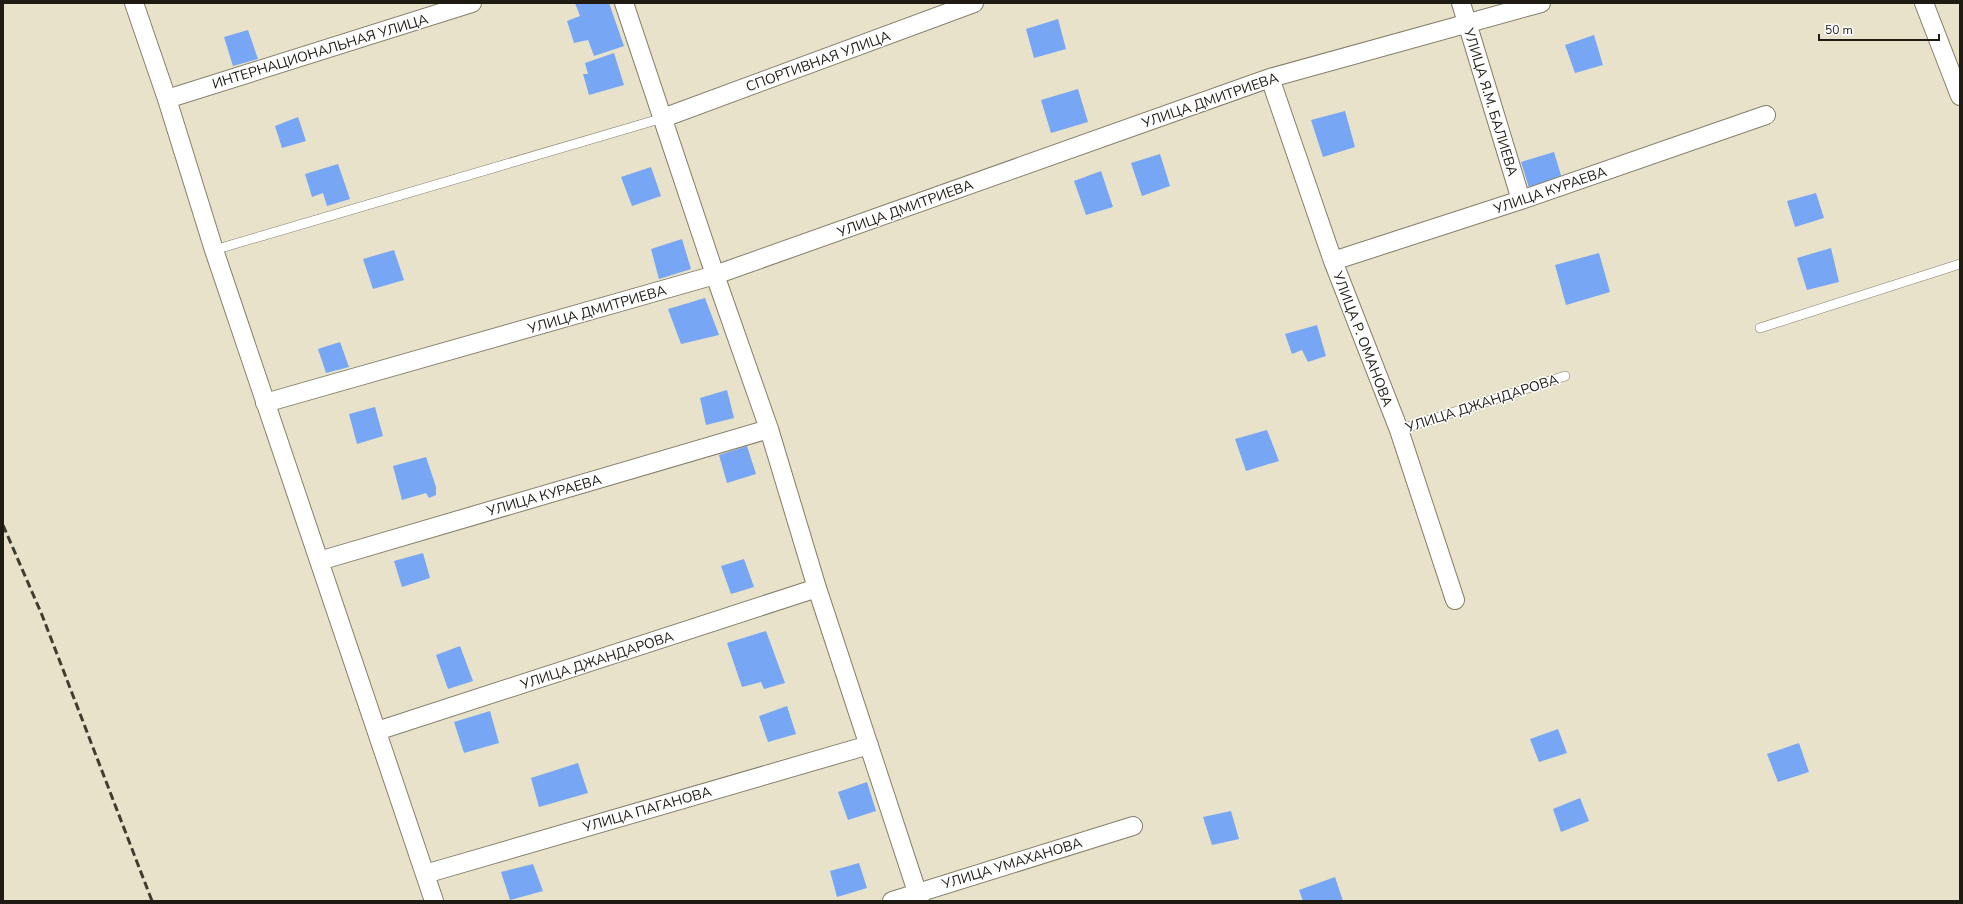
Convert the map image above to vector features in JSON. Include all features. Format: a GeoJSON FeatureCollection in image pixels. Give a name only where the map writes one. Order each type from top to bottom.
{"type":"FeatureCollection","features":[{"type":"Feature","properties":{"kind":"street"},"geometry":{"type":"LineString","coordinates":[[134,3],[167,99],[214,250],[265,403],[434,901]]}},
{"type":"Feature","properties":{"kind":"street","name":"ИНТЕРНАЦИОНАЛЬНАЯ УЛИЦА"},"geometry":{"type":"LineString","coordinates":[[167,99],[472,3]]}},
{"type":"Feature","properties":{"kind":"street"},"geometry":{"type":"LineString","coordinates":[[624,3],[715,275],[769,429],[817,588],[919,897]]}},
{"type":"Feature","properties":{"kind":"street","name":"СПОРТИВНАЯ УЛИЦА"},"geometry":{"type":"LineString","coordinates":[[663,118],[974,3]]}},
{"type":"Feature","properties":{"kind":"street","name":"УЛИЦА Я.М. БАЛИЕВА"},"geometry":{"type":"LineString","coordinates":[[1461,3],[1521,200]]}},
{"type":"Feature","properties":{"kind":"street","name":"УЛИЦА ДМИТРИЕВА"},"geometry":{"type":"LineString","coordinates":[[265,403],[715,275],[1270,78],[1541,3]]}},
{"type":"Feature","properties":{"kind":"street"},"geometry":{"type":"LineString","coordinates":[[1924,3],[1960,96]]}},
{"type":"Feature","properties":{"kind":"street","name":"УЛИЦА Р. ОМАНОВА"},"geometry":{"type":"LineString","coordinates":[[1270,78],[1333,261],[1399,430],[1455,600]]}},
{"type":"Feature","properties":{"kind":"street","name":"УЛИЦА КУРАЕВА"},"geometry":{"type":"LineString","coordinates":[[1333,261],[1521,200],[1766,115]]}},
{"type":"Feature","properties":{"kind":"street","name":"УЛИЦА КУРАЕВА"},"geometry":{"type":"LineString","coordinates":[[319,561],[769,429]]}},
{"type":"Feature","properties":{"kind":"street","name":"УЛИЦА ДЖАНДАРОВА"},"geometry":{"type":"LineString","coordinates":[[377,731],[817,588]]}},
{"type":"Feature","properties":{"kind":"street","name":"УЛИЦА ПАГАНОВА"},"geometry":{"type":"LineString","coordinates":[[425,874],[869,745]]}},
{"type":"Feature","properties":{"kind":"street","name":"УЛИЦА УМАХАНОВА"},"geometry":{"type":"LineString","coordinates":[[892,901],[919,897],[1133,826]]}},
{"type":"Feature","properties":{"kind":"lane"},"geometry":{"type":"LineString","coordinates":[[214,250],[663,118]]}},
{"type":"Feature","properties":{"kind":"lane"},"geometry":{"type":"LineString","coordinates":[[1760,328],[1960,264]]}},
{"type":"Feature","properties":{"kind":"lane","name":"УЛИЦА ДЖАНДАРОВА"},"geometry":{"type":"LineString","coordinates":[[1399,430],[1565,376]]}},
{"type":"Feature","properties":{"kind":"building"},"geometry":{"type":"Polygon","coordinates":[[[575,3],[609,3],[624,46],[594,56],[588,40],[574,43],[567,21],[580,16],[575,3]]]}},
{"type":"Feature","properties":{"kind":"building"},"geometry":{"type":"Polygon","coordinates":[[[1058,19],[1066,49],[1034,58],[1026,29],[1058,19]]]}},
{"type":"Feature","properties":{"kind":"building"},"geometry":{"type":"Polygon","coordinates":[[[248,30],[258,59],[233,66],[224,37],[248,30]]]}},
{"type":"Feature","properties":{"kind":"building"},"geometry":{"type":"Polygon","coordinates":[[[1594,35],[1603,65],[1575,73],[1565,45],[1594,35]]]}},
{"type":"Feature","properties":{"kind":"building"},"geometry":{"type":"Polygon","coordinates":[[[614,53],[624,85],[589,95],[583,74],[588,74],[585,63],[614,53]]]}},
{"type":"Feature","properties":{"kind":"building"},"geometry":{"type":"Polygon","coordinates":[[[1078,89],[1088,122],[1051,133],[1041,100],[1078,89]]]}},
{"type":"Feature","properties":{"kind":"building"},"geometry":{"type":"Polygon","coordinates":[[[1345,111],[1355,147],[1323,157],[1311,120],[1345,111]]]}},
{"type":"Feature","properties":{"kind":"building"},"geometry":{"type":"Polygon","coordinates":[[[298,117],[306,141],[282,148],[275,126],[298,117]]]}},
{"type":"Feature","properties":{"kind":"building"},"geometry":{"type":"Polygon","coordinates":[[[1554,152],[1563,182],[1530,191],[1521,162],[1554,152]]]}},
{"type":"Feature","properties":{"kind":"building"},"geometry":{"type":"Polygon","coordinates":[[[1160,154],[1170,186],[1142,196],[1131,163],[1160,154]]]}},
{"type":"Feature","properties":{"kind":"building"},"geometry":{"type":"Polygon","coordinates":[[[338,164],[350,199],[327,206],[323,193],[312,197],[305,174],[338,164]]]}},
{"type":"Feature","properties":{"kind":"building"},"geometry":{"type":"Polygon","coordinates":[[[651,167],[661,196],[632,206],[621,177],[651,167]]]}},
{"type":"Feature","properties":{"kind":"building"},"geometry":{"type":"Polygon","coordinates":[[[1101,171],[1113,207],[1086,215],[1074,181],[1101,171]]]}},
{"type":"Feature","properties":{"kind":"building"},"geometry":{"type":"Polygon","coordinates":[[[1816,193],[1824,218],[1795,227],[1787,201],[1816,193]]]}},
{"type":"Feature","properties":{"kind":"building"},"geometry":{"type":"Polygon","coordinates":[[[682,239],[691,269],[659,279],[651,249],[682,239]]]}},
{"type":"Feature","properties":{"kind":"building"},"geometry":{"type":"Polygon","coordinates":[[[1831,248],[1839,282],[1807,290],[1797,258],[1831,248]]]}},
{"type":"Feature","properties":{"kind":"building"},"geometry":{"type":"Polygon","coordinates":[[[394,250],[404,280],[373,289],[363,259],[394,250]]]}},
{"type":"Feature","properties":{"kind":"building"},"geometry":{"type":"Polygon","coordinates":[[[1599,253],[1610,292],[1566,305],[1555,265],[1599,253]]]}},
{"type":"Feature","properties":{"kind":"building"},"geometry":{"type":"Polygon","coordinates":[[[705,298],[719,335],[681,344],[668,309],[705,298]]]}},
{"type":"Feature","properties":{"kind":"building"},"geometry":{"type":"Polygon","coordinates":[[[1317,325],[1326,356],[1308,362],[1302,350],[1292,354],[1285,334],[1317,325]]]}},
{"type":"Feature","properties":{"kind":"building"},"geometry":{"type":"Polygon","coordinates":[[[340,342],[349,367],[326,373],[318,349],[340,342]]]}},
{"type":"Feature","properties":{"kind":"building"},"geometry":{"type":"Polygon","coordinates":[[[727,390],[734,418],[706,425],[700,398],[727,390]]]}},
{"type":"Feature","properties":{"kind":"building"},"geometry":{"type":"Polygon","coordinates":[[[375,407],[383,436],[357,444],[349,414],[375,407]]]}},
{"type":"Feature","properties":{"kind":"building"},"geometry":{"type":"Polygon","coordinates":[[[1267,430],[1279,461],[1246,471],[1235,439],[1267,430]]]}},
{"type":"Feature","properties":{"kind":"building"},"geometry":{"type":"Polygon","coordinates":[[[747,446],[756,474],[727,483],[719,455],[747,446]]]}},
{"type":"Feature","properties":{"kind":"building"},"geometry":{"type":"Polygon","coordinates":[[[426,457],[436,487],[436,495],[429,498],[426,493],[402,500],[393,466],[426,457]]]}},
{"type":"Feature","properties":{"kind":"building"},"geometry":{"type":"Polygon","coordinates":[[[423,553],[430,578],[402,587],[394,561],[423,553]]]}},
{"type":"Feature","properties":{"kind":"building"},"geometry":{"type":"Polygon","coordinates":[[[744,559],[754,587],[731,594],[721,566],[744,559]]]}},
{"type":"Feature","properties":{"kind":"building"},"geometry":{"type":"Polygon","coordinates":[[[766,631],[785,683],[764,689],[761,682],[742,687],[727,643],[766,631]]]}},
{"type":"Feature","properties":{"kind":"building"},"geometry":{"type":"Polygon","coordinates":[[[460,646],[473,681],[448,689],[436,655],[460,646]]]}},
{"type":"Feature","properties":{"kind":"building"},"geometry":{"type":"Polygon","coordinates":[[[787,706],[796,734],[768,742],[759,716],[787,706]]]}},
{"type":"Feature","properties":{"kind":"building"},"geometry":{"type":"Polygon","coordinates":[[[490,711],[499,743],[464,753],[454,722],[490,711]]]}},
{"type":"Feature","properties":{"kind":"building"},"geometry":{"type":"Polygon","coordinates":[[[1558,729],[1567,753],[1539,762],[1530,739],[1558,729]]]}},
{"type":"Feature","properties":{"kind":"building"},"geometry":{"type":"Polygon","coordinates":[[[1799,743],[1809,772],[1778,782],[1767,754],[1799,743]]]}},
{"type":"Feature","properties":{"kind":"building"},"geometry":{"type":"Polygon","coordinates":[[[578,763],[588,793],[539,807],[531,778],[578,763]]]}},
{"type":"Feature","properties":{"kind":"building"},"geometry":{"type":"Polygon","coordinates":[[[867,782],[876,811],[848,820],[838,792],[867,782]]]}},
{"type":"Feature","properties":{"kind":"building"},"geometry":{"type":"Polygon","coordinates":[[[1580,798],[1589,821],[1561,832],[1553,809],[1580,798]]]}},
{"type":"Feature","properties":{"kind":"building"},"geometry":{"type":"Polygon","coordinates":[[[1231,811],[1239,839],[1212,845],[1203,817],[1231,811]]]}},
{"type":"Feature","properties":{"kind":"building"},"geometry":{"type":"Polygon","coordinates":[[[859,863],[867,888],[837,897],[830,871],[859,863]]]}},
{"type":"Feature","properties":{"kind":"building"},"geometry":{"type":"Polygon","coordinates":[[[533,864],[543,891],[510,900],[501,872],[533,864]]]}},
{"type":"Feature","properties":{"kind":"building"},"geometry":{"type":"Polygon","coordinates":[[[1335,877],[1343,901],[1303,901],[1299,890],[1335,877]]]}},
{"type":"Feature","properties":{"kind":"railway"},"geometry":{"type":"LineString","coordinates":[[3,525],[42,615],[152,901]]}}]}
